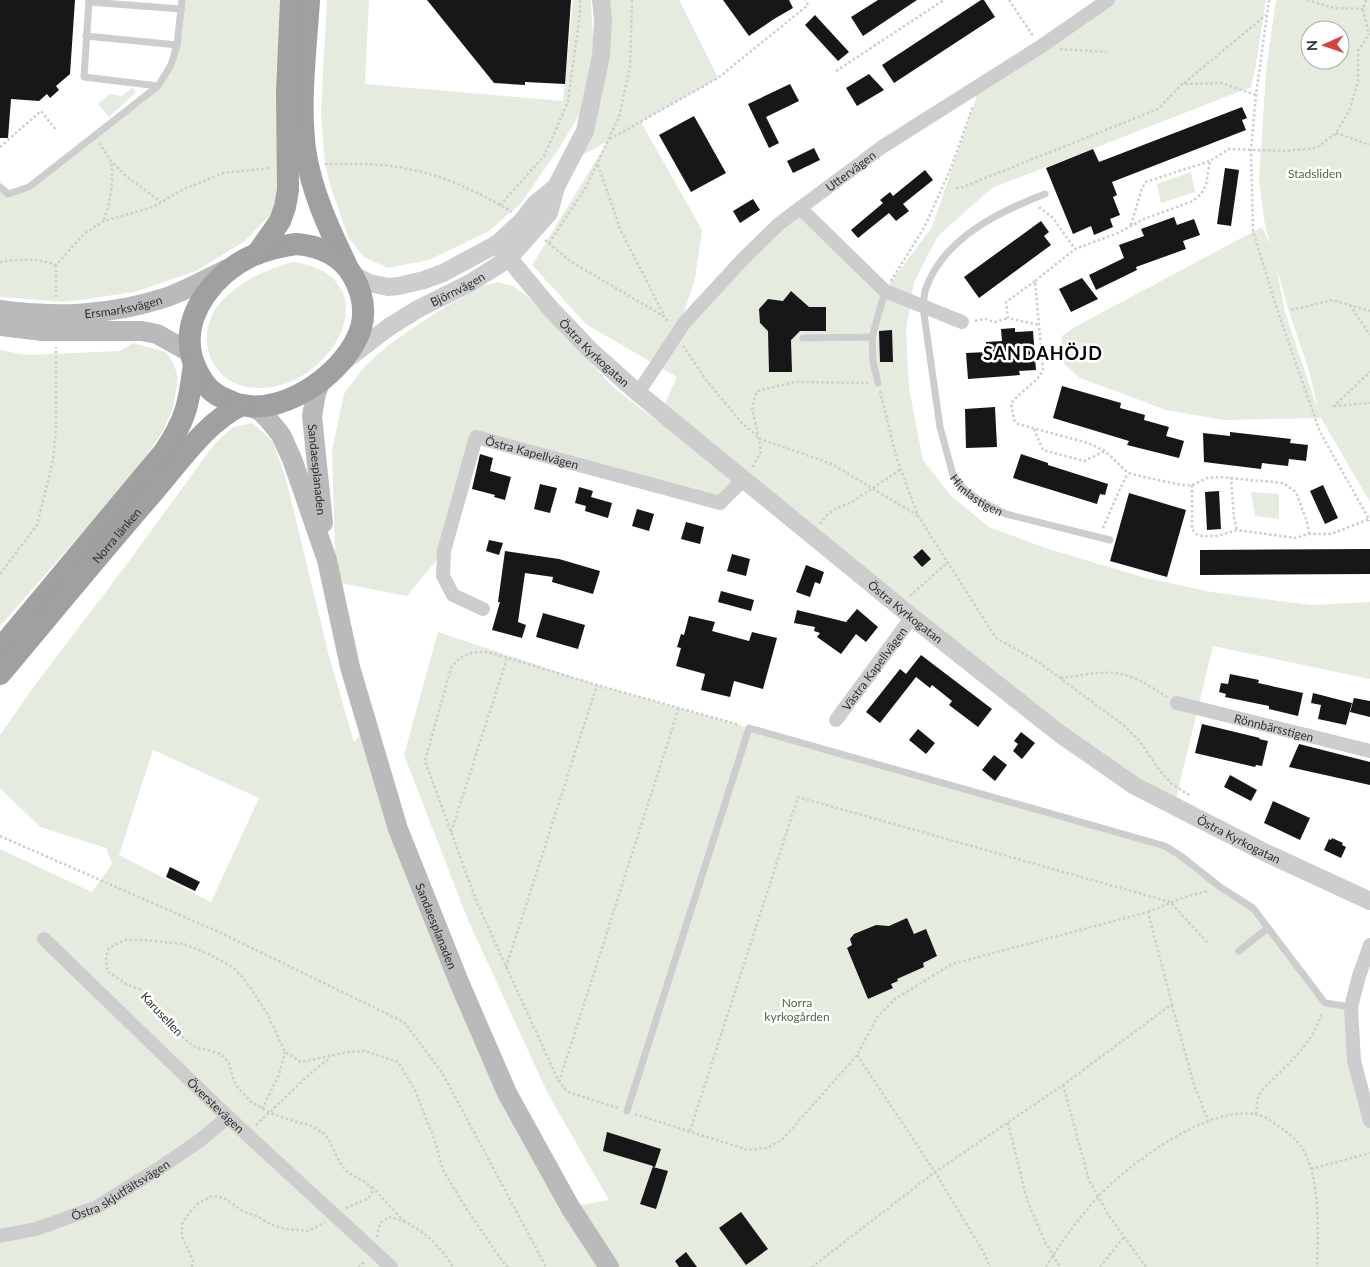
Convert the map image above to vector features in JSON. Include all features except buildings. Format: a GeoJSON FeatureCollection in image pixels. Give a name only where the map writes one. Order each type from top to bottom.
{"type":"FeatureCollection","features":[{"type":"Feature","properties":{"kind":"highway"},"geometry":{"type":"LineString","coordinates":[[291,0],[287,93],[288,190],[285,208],[280,221],[247,259],[218,280],[201,301],[190,331],[192,359],[198,373],[210,389],[219,396],[245,405],[267,405],[289,399],[306,391],[328,375],[350,350],[361,326],[363,309],[361,295],[327,224],[314,190],[305,150],[302,107],[309,0]]}},
{"type":"Feature","properties":{"kind":"highway"},"geometry":{"type":"LineString","coordinates":[[247,259],[278,247],[296,244],[308,245],[322,249],[335,257],[350,272]]}},
{"type":"Feature","properties":{"kind":"highway","name":"Norra länken"},"geometry":{"type":"LineString","coordinates":[[0,649],[169,446],[178,432],[188,408],[192,359]]}},
{"type":"Feature","properties":{"kind":"highway","name":"Norra länken"},"geometry":{"type":"LineString","coordinates":[[0,674],[204,434],[219,418],[245,405]]}},
{"type":"Feature","properties":{"kind":"main road","name":"Ersmarksvägen"},"geometry":{"type":"LineString","coordinates":[[0,310],[41,314],[76,314],[127,308],[176,293],[247,259]]}},
{"type":"Feature","properties":{"kind":"main road","name":"Ersmarksvägen"},"geometry":{"type":"LineString","coordinates":[[0,326],[42,331],[142,331],[157,334],[192,359]]}},
{"type":"Feature","properties":{"kind":"main road","name":"Sandaesplanaden"},"geometry":{"type":"LineString","coordinates":[[326,560],[313,430],[313,406],[316,393],[328,375]]}},
{"type":"Feature","properties":{"kind":"main road","name":"Sandaesplanaden"},"geometry":{"type":"LineString","coordinates":[[245,405],[260,411],[268,419],[281,435],[292,459],[326,560],[350,667],[398,829],[507,1093],[570,1207],[609,1267]]}},
{"type":"Feature","properties":{"kind":"street","name":"Björnvägen"},"geometry":{"type":"LineString","coordinates":[[328,375],[388,326],[470,283],[508,259],[528,226],[535,204],[556,187],[585,131],[602,56],[602,0]]}},
{"type":"Feature","properties":{"kind":"street","name":"Uttervägen"},"geometry":{"type":"LineString","coordinates":[[638,393],[676,335],[706,297],[780,223],[882,147],[1040,47],[1108,0]]}},
{"type":"Feature","properties":{"kind":"street"},"geometry":{"type":"LineString","coordinates":[[800,208],[885,291],[962,322]]}},
{"type":"Feature","properties":{"kind":"street","name":"Björnvägen"},"geometry":{"type":"LineString","coordinates":[[350,272],[378,286],[399,286],[443,273],[528,226]]}},
{"type":"Feature","properties":{"kind":"street","name":"Östra Kyrkogatan"},"geometry":{"type":"LineString","coordinates":[[497,244],[550,308],[590,351],[638,393],[898,606],[1060,734],[1135,786],[1264,852],[1370,902]]}},
{"type":"Feature","properties":{"kind":"street","name":"Östra Kapellvägen"},"geometry":{"type":"LineString","coordinates":[[483,609],[453,595],[443,576],[444,551],[476,437],[720,503],[743,480]]}},
{"type":"Feature","properties":{"kind":"street","name":"Västra Kapellvägen"},"geometry":{"type":"LineString","coordinates":[[836,720],[912,617]]}},
{"type":"Feature","properties":{"kind":"street","name":"Rönnbärsstigen"},"geometry":{"type":"LineString","coordinates":[[1177,704],[1370,750]]}},
{"type":"Feature","properties":{"kind":"street","name":"Överstevägen"},"geometry":{"type":"LineString","coordinates":[[44,939],[246,1134],[391,1267]]}},
{"type":"Feature","properties":{"kind":"street"},"geometry":{"type":"LineString","coordinates":[[1370,945],[1351,1007],[1354,1061],[1370,1121]]}},
{"type":"Feature","properties":{"kind":"street","name":"Östra skjutfältsvägen"},"geometry":{"type":"LineString","coordinates":[[0,1236],[36,1229],[97,1207],[199,1141],[228,1116]]}},
{"type":"Feature","properties":{"kind":"lane"},"geometry":{"type":"LineString","coordinates":[[0,187],[8,194],[29,187],[158,86],[171,65],[177,45],[182,0]]}},
{"type":"Feature","properties":{"kind":"lane"},"geometry":{"type":"LineString","coordinates":[[158,86],[84,77],[89,1],[181,9]]}},
{"type":"Feature","properties":{"kind":"lane"},"geometry":{"type":"LineString","coordinates":[[86,36],[177,45]]}},
{"type":"Feature","properties":{"kind":"lane","name":"Himlastigen"},"geometry":{"type":"LineString","coordinates":[[1045,194],[989,219],[964,236],[946,255],[926,288],[923,307],[940,428],[953,475],[963,488],[980,501],[1006,514],[1110,540]]}},
{"type":"Feature","properties":{"kind":"lane"},"geometry":{"type":"LineString","coordinates":[[878,383],[873,362],[872,337],[885,291]]}},
{"type":"Feature","properties":{"kind":"lane"},"geometry":{"type":"LineString","coordinates":[[803,338],[872,337]]}},
{"type":"Feature","properties":{"kind":"lane"},"geometry":{"type":"LineString","coordinates":[[627,1111],[749,728],[1165,846],[1181,856],[1220,887],[1253,908],[1325,1003],[1351,1007]]}},
{"type":"Feature","properties":{"kind":"lane"},"geometry":{"type":"LineString","coordinates":[[1239,951],[1268,928]]}},
{"type":"Feature","properties":{"kind":"path"},"geometry":{"type":"LineString","coordinates":[[500,205],[544,156],[568,102],[580,0]]}},
{"type":"Feature","properties":{"kind":"path"},"geometry":{"type":"LineString","coordinates":[[549,243],[585,189],[619,117],[630,67],[632,0]]}},
{"type":"Feature","properties":{"kind":"path"},"geometry":{"type":"LineString","coordinates":[[609,140],[718,78],[808,5],[805,0]]}},
{"type":"Feature","properties":{"kind":"path"},"geometry":{"type":"LineString","coordinates":[[836,71],[944,0]]}},
{"type":"Feature","properties":{"kind":"path"},"geometry":{"type":"LineString","coordinates":[[1009,0],[1040,47],[1106,52]]}},
{"type":"Feature","properties":{"kind":"path"},"geometry":{"type":"LineString","coordinates":[[1192,485],[1192,529],[1196,534],[1202,536],[1216,536],[1237,530],[1295,538],[1309,534],[1331,534],[1370,520],[1320,432],[1278,312],[1253,231],[1251,149],[1256,95],[1269,0]]}},
{"type":"Feature","properties":{"kind":"path"},"geometry":{"type":"LineString","coordinates":[[1307,0],[1334,8],[1363,9]]}},
{"type":"Feature","properties":{"kind":"path"},"geometry":{"type":"LineString","coordinates":[[1131,226],[1142,188],[1146,182],[1210,161],[1229,149],[1284,151],[1317,148],[1336,133],[1350,109],[1358,81],[1358,50],[1370,35],[1363,9],[1366,0]]}},
{"type":"Feature","properties":{"kind":"path"},"geometry":{"type":"LineString","coordinates":[[956,188],[1158,109],[1182,84],[1267,14]]}},
{"type":"Feature","properties":{"kind":"path"},"geometry":{"type":"LineString","coordinates":[[1182,84],[1222,83],[1256,95]]}},
{"type":"Feature","properties":{"kind":"path"},"geometry":{"type":"LineString","coordinates":[[885,291],[925,226],[952,168],[981,84]]}},
{"type":"Feature","properties":{"kind":"path"},"geometry":{"type":"LineString","coordinates":[[0,147],[41,111],[56,130]]}},
{"type":"Feature","properties":{"kind":"path"},"geometry":{"type":"LineString","coordinates":[[1336,133],[1370,145]]}},
{"type":"Feature","properties":{"kind":"path"},"geometry":{"type":"LineString","coordinates":[[94,136],[111,161],[127,177],[161,202]]}},
{"type":"Feature","properties":{"kind":"path"},"geometry":{"type":"LineString","coordinates":[[104,221],[111,196],[113,176],[111,161]]}},
{"type":"Feature","properties":{"kind":"path"},"geometry":{"type":"LineString","coordinates":[[1008,318],[1006,302],[1035,282],[1075,249],[1118,233],[1144,219],[1193,201],[1202,194],[1206,185],[1210,161]]}},
{"type":"Feature","properties":{"kind":"path"},"geometry":{"type":"LineString","coordinates":[[325,164],[398,167],[436,176],[474,190],[500,205],[570,261],[665,317]]}},
{"type":"Feature","properties":{"kind":"path"},"geometry":{"type":"LineString","coordinates":[[598,164],[621,231],[665,317],[707,381],[741,422],[760,439],[832,464],[918,516]]}},
{"type":"Feature","properties":{"kind":"path"},"geometry":{"type":"LineString","coordinates":[[56,304],[56,266],[85,233],[104,221],[144,210],[180,191],[223,173],[275,168]]}},
{"type":"Feature","properties":{"kind":"path"},"geometry":{"type":"LineString","coordinates":[[1027,201],[1044,210],[1053,218],[1075,249]]}},
{"type":"Feature","properties":{"kind":"path"},"geometry":{"type":"LineString","coordinates":[[0,262],[14,259],[41,260],[56,266]]}},
{"type":"Feature","properties":{"kind":"path"},"geometry":{"type":"LineString","coordinates":[[1035,282],[1043,370],[1041,376],[1016,396],[1011,404],[1014,420],[1018,424],[1088,443],[1104,452],[1128,473],[1182,485],[1192,485],[1206,478],[1231,477],[1283,483],[1290,486],[1296,492],[1307,522],[1309,534]]}},
{"type":"Feature","properties":{"kind":"path"},"geometry":{"type":"LineString","coordinates":[[1291,310],[1332,300],[1370,311]]}},
{"type":"Feature","properties":{"kind":"path"},"geometry":{"type":"LineString","coordinates":[[1350,305],[1370,335]]}},
{"type":"Feature","properties":{"kind":"path"},"geometry":{"type":"LineString","coordinates":[[962,322],[985,319],[995,322],[1008,318],[1039,325]]}},
{"type":"Feature","properties":{"kind":"path"},"geometry":{"type":"LineString","coordinates":[[0,574],[37,525],[48,481],[53,460],[56,428],[56,345]]}},
{"type":"Feature","properties":{"kind":"path"},"geometry":{"type":"LineString","coordinates":[[1370,372],[1333,406],[1370,402]]}},
{"type":"Feature","properties":{"kind":"path"},"geometry":{"type":"LineString","coordinates":[[743,480],[750,472],[761,451],[752,407],[757,391],[795,382],[878,383],[896,456],[918,516],[996,638],[1037,662],[1122,724],[1139,740],[1160,771],[1172,784],[1194,798]]}},
{"type":"Feature","properties":{"kind":"path"},"geometry":{"type":"LineString","coordinates":[[1034,428],[1043,450],[1084,462],[1104,452]]}},
{"type":"Feature","properties":{"kind":"path"},"geometry":{"type":"LineString","coordinates":[[811,535],[826,516],[875,489],[901,469]]}},
{"type":"Feature","properties":{"kind":"path"},"geometry":{"type":"LineString","coordinates":[[1099,538],[1128,473]]}},
{"type":"Feature","properties":{"kind":"path"},"geometry":{"type":"LineString","coordinates":[[1231,477],[1234,518],[1237,530]]}},
{"type":"Feature","properties":{"kind":"path"},"geometry":{"type":"LineString","coordinates":[[898,606],[948,562]]}},
{"type":"Feature","properties":{"kind":"path"},"geometry":{"type":"LineString","coordinates":[[749,728],[488,652],[472,652],[458,658],[449,674],[425,761],[478,905],[559,1082],[568,1092],[748,1150],[767,1148],[783,1139],[857,1055],[878,1016],[896,999],[952,964],[1148,912],[1170,902],[1220,887]]}},
{"type":"Feature","properties":{"kind":"path"},"geometry":{"type":"LineString","coordinates":[[451,833],[507,658]]}},
{"type":"Feature","properties":{"kind":"path"},"geometry":{"type":"LineString","coordinates":[[1060,678],[1104,673],[1121,674],[1146,684],[1177,704]]}},
{"type":"Feature","properties":{"kind":"path"},"geometry":{"type":"LineString","coordinates":[[506,968],[597,685]]}},
{"type":"Feature","properties":{"kind":"path"},"geometry":{"type":"LineString","coordinates":[[559,1082],[679,707]]}},
{"type":"Feature","properties":{"kind":"path"},"geometry":{"type":"LineString","coordinates":[[690,1132],[798,797],[1170,902],[1207,942]]}},
{"type":"Feature","properties":{"kind":"path"},"geometry":{"type":"LineString","coordinates":[[0,836],[221,933],[404,1022],[442,1074],[546,1267]]}},
{"type":"Feature","properties":{"kind":"path"},"geometry":{"type":"LineString","coordinates":[[1148,912],[1195,1088],[1208,1120]]}},
{"type":"Feature","properties":{"kind":"path","name":"Karusellen"},"geometry":{"type":"LineString","coordinates":[[285,1052],[267,1013],[247,983],[234,968],[211,954],[184,944],[142,940],[126,940],[109,948],[106,956],[107,970],[126,984],[141,990],[171,1027],[193,1046],[221,1054],[229,1063],[238,1088],[250,1101],[270,1113],[308,1124],[323,1133],[328,1138],[346,1171],[371,1186],[405,1222]]}},
{"type":"Feature","properties":{"kind":"path"},"geometry":{"type":"LineString","coordinates":[[1256,1114],[1258,1096],[1308,1044],[1315,1032],[1325,1003]]}},
{"type":"Feature","properties":{"kind":"path"},"geometry":{"type":"LineString","coordinates":[[812,1267],[934,1172],[1063,1085],[1172,1004]]}},
{"type":"Feature","properties":{"kind":"path"},"geometry":{"type":"LineString","coordinates":[[262,1109],[279,1075],[285,1052],[301,1062],[348,1052],[365,1051],[398,1062],[415,1090],[427,1119],[443,1170],[466,1208],[505,1265],[509,1267]]}},
{"type":"Feature","properties":{"kind":"path"},"geometry":{"type":"LineString","coordinates":[[857,1055],[934,1172],[984,1252],[990,1267]]}},
{"type":"Feature","properties":{"kind":"path"},"geometry":{"type":"LineString","coordinates":[[246,1134],[312,1072],[331,1057]]}},
{"type":"Feature","properties":{"kind":"path"},"geometry":{"type":"LineString","coordinates":[[1063,1085],[1085,1167],[1098,1197],[1109,1216],[1146,1267]]}},
{"type":"Feature","properties":{"kind":"path"},"geometry":{"type":"LineString","coordinates":[[1046,1267],[1077,1221],[1124,1172],[1149,1154],[1208,1120],[1236,1114],[1256,1114],[1277,1125],[1291,1136],[1301,1146],[1306,1155],[1310,1169],[1317,1221],[1317,1267]]}},
{"type":"Feature","properties":{"kind":"path"},"geometry":{"type":"LineString","coordinates":[[1008,1123],[1027,1200],[1045,1242],[1060,1267]]}},
{"type":"Feature","properties":{"kind":"path"},"geometry":{"type":"LineString","coordinates":[[1310,1169],[1370,1153]]}},
{"type":"Feature","properties":{"kind":"path"},"geometry":{"type":"LineString","coordinates":[[192,1267],[193,1260],[182,1236],[182,1224],[199,1203],[212,1196],[224,1198],[244,1212],[286,1230],[309,1231],[350,1205],[367,1199],[372,1194],[371,1186]]}},
{"type":"Feature","properties":{"kind":"path"},"geometry":{"type":"LineString","coordinates":[[358,1267],[377,1254],[376,1237],[380,1223],[389,1217],[405,1222],[430,1238],[444,1252],[453,1267]]}},
{"type":"Feature","properties":{"kind":"path"},"geometry":{"type":"LineString","coordinates":[[1100,1267],[1124,1237]]}},
{"type":"Feature","properties":{"kind":"green space"},"geometry":{"type":"Polygon","coordinates":[[[182,0],[283,0],[281,175],[273,212],[245,241],[196,271],[135,292],[65,302],[0,297],[0,187],[8,194],[29,187],[158,86],[171,65],[182,0]]]}},
{"type":"Feature","properties":{"kind":"green space"},"geometry":{"type":"Polygon","coordinates":[[[327,0],[369,0],[365,84],[563,101],[573,0],[591,0],[594,57],[579,115],[560,147],[521,203],[489,231],[429,260],[388,268],[364,257],[349,239],[331,188],[325,164],[321,111],[327,0]]]}},
{"type":"Feature","properties":{"kind":"green space"},"geometry":{"type":"Polygon","coordinates":[[[601,0],[679,0],[718,78],[641,122],[702,230],[695,279],[677,334],[800,208],[885,290],[932,227],[981,84],[1108,0],[1266,0],[1251,87],[992,188],[938,236],[914,282],[906,329],[909,388],[923,460],[951,496],[989,527],[1048,549],[1146,578],[1211,592],[1311,605],[1370,602],[1370,679],[1213,646],[1174,807],[1135,786],[743,480],[720,503],[476,437],[444,551],[407,596],[340,583],[335,552],[332,450],[344,394],[365,366],[391,343],[445,307],[483,286],[497,282],[513,286],[528,297],[614,388],[656,420],[677,377],[587,325],[532,265],[608,141],[570,162],[585,131],[601,0]]]}},
{"type":"Feature","properties":{"kind":"green space","name":"Stadsliden"},"geometry":{"type":"Polygon","coordinates":[[[1276,0],[1370,0],[1370,502],[1321,418],[1224,420],[1166,410],[1080,378],[1065,365],[1060,351],[1062,336],[1073,328],[1262,227],[1271,246],[1265,226],[1259,180],[1266,71],[1276,0]],[[1276,265],[1285,312],[1318,410],[1310,374],[1289,312],[1276,265]]]}},
{"type":"Feature","properties":{"kind":"green space"},"geometry":{"type":"Polygon","coordinates":[[[132,88],[135,90],[135,93],[109,117],[98,104],[110,94],[122,96],[132,88]]]}},
{"type":"Feature","properties":{"kind":"green space"},"geometry":{"type":"Polygon","coordinates":[[[1191,172],[1195,192],[1161,203],[1157,184],[1191,172]]]}},
{"type":"Feature","properties":{"kind":"green space"},"geometry":{"type":"Polygon","coordinates":[[[294,262],[325,273],[342,291],[346,313],[339,336],[324,358],[302,376],[276,386],[247,387],[234,383],[215,366],[209,354],[207,342],[208,329],[212,316],[226,296],[253,277],[273,268],[294,262]]]}},
{"type":"Feature","properties":{"kind":"green space"},"geometry":{"type":"Polygon","coordinates":[[[133,343],[166,352],[174,364],[178,379],[173,408],[163,431],[133,475],[0,626],[0,350],[27,355],[120,351],[133,343]]]}},
{"type":"Feature","properties":{"kind":"green space","name":"Norra kyrkogården"},"geometry":{"type":"Polygon","coordinates":[[[253,423],[273,442],[286,479],[329,656],[354,742],[368,726],[398,829],[570,1207],[609,1200],[548,1094],[468,920],[404,755],[438,632],[597,685],[1165,846],[1253,908],[1325,1003],[1351,1007],[1370,1121],[1370,1267],[0,1267],[0,849],[92,892],[112,864],[106,848],[40,827],[0,788],[0,735],[215,443],[233,427],[253,423]],[[153,750],[119,855],[211,902],[259,798],[153,750]]]}},
{"type":"Feature","properties":{"kind":"green space"},"geometry":{"type":"Polygon","coordinates":[[[1251,492],[1279,494],[1279,519],[1255,516],[1251,492]]]}},
{"type":"Feature","properties":{"kind":"district","name":"SANDAHÖJD"},"geometry":{"type":"Point","coordinates":[1043,353]}}]}
